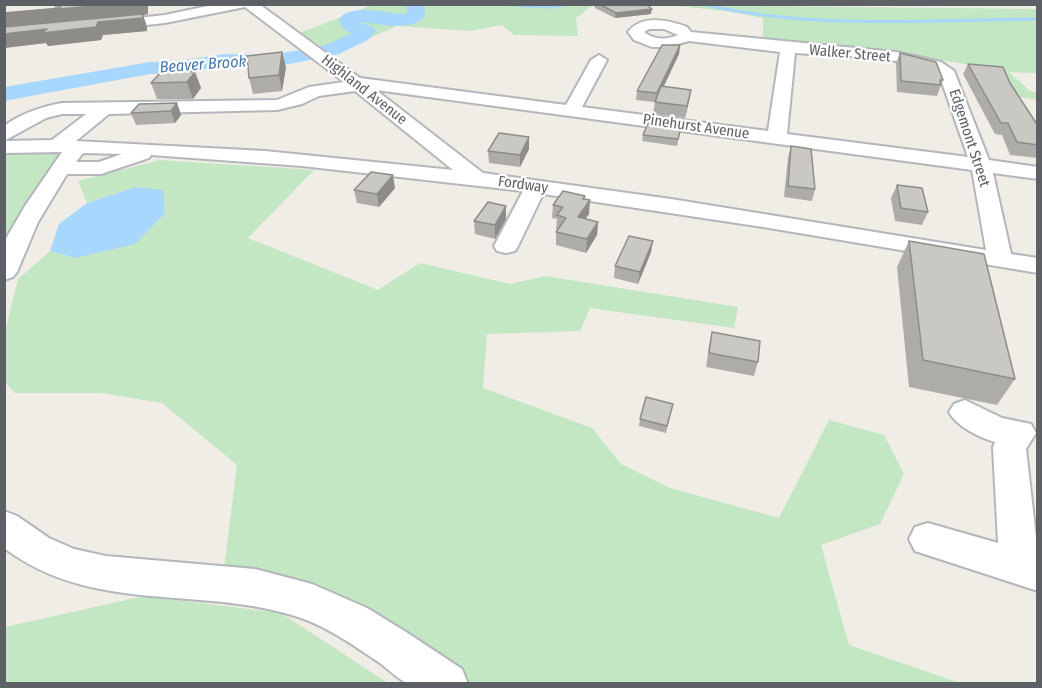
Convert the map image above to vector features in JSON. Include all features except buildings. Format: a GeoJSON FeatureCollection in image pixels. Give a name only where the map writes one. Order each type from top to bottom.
{"type":"FeatureCollection","features":[{"type":"Feature","properties":{"kind":"street"},"geometry":{"type":"LineString","coordinates":[[96,26],[165,19],[241,4]]}},
{"type":"Feature","properties":{"kind":"street","name":"Highland Avenue"},"geometry":{"type":"LineString","coordinates":[[250,4],[357,83],[476,178]]}},
{"type":"Feature","properties":{"kind":"street"},"geometry":{"type":"LineString","coordinates":[[686,36],[788,48]]}},
{"type":"Feature","properties":{"kind":"street","name":"Walker Street"},"geometry":{"type":"LineString","coordinates":[[777,138],[788,48],[930,63]]}},
{"type":"Feature","properties":{"kind":"street"},"geometry":{"type":"LineString","coordinates":[[571,111],[599,60]]}},
{"type":"Feature","properties":{"kind":"street","name":"Edgemont Street"},"geometry":{"type":"LineString","coordinates":[[930,63],[946,71],[981,165],[1000,260]]}},
{"type":"Feature","properties":{"kind":"street"},"geometry":{"type":"LineString","coordinates":[[4,135],[26,119],[46,111],[73,107],[104,109],[277,105],[296,100],[315,91],[357,83]]}},
{"type":"Feature","properties":{"kind":"street","name":"Pinehurst Avenue"},"geometry":{"type":"LineString","coordinates":[[357,83],[1038,173]]}},
{"type":"Feature","properties":{"kind":"street"},"geometry":{"type":"LineString","coordinates":[[4,272],[34,208],[60,168],[67,146],[104,109]]}},
{"type":"Feature","properties":{"kind":"street","name":"Fordway"},"geometry":{"type":"LineString","coordinates":[[4,147],[67,146],[155,149],[311,161],[476,178],[735,215],[1038,266]]}},
{"type":"Feature","properties":{"kind":"street"},"geometry":{"type":"LineString","coordinates":[[60,168],[101,168],[155,149]]}},
{"type":"Feature","properties":{"kind":"street"},"geometry":{"type":"LineString","coordinates":[[506,246],[536,186]]}},
{"type":"Feature","properties":{"kind":"street"},"geometry":{"type":"LineString","coordinates":[[927,539],[1028,570],[1009,447],[1020,433],[996,430],[965,412]]}},
{"type":"Feature","properties":{"kind":"street"},"geometry":{"type":"LineString","coordinates":[[4,527],[45,556],[67,566],[94,573],[255,589],[308,601],[368,633],[447,684]]}},
{"type":"Feature","properties":{"kind":"green space"},"geometry":{"type":"Polygon","coordinates":[[[372,5],[600,5],[592,6],[576,18],[578,36],[514,35],[502,25],[470,31],[397,26],[333,54],[300,33],[372,5]]]}},
{"type":"Feature","properties":{"kind":"green space"},"geometry":{"type":"Polygon","coordinates":[[[668,5],[1037,9],[1037,73],[1009,72],[1030,91],[1037,93],[1037,100],[1020,97],[992,68],[871,50],[763,40],[763,18],[726,11],[668,5]]]}},
{"type":"Feature","properties":{"kind":"green space"},"geometry":{"type":"Polygon","coordinates":[[[68,149],[14,234],[5,235],[4,151],[68,149]]]}},
{"type":"Feature","properties":{"kind":"green space"},"geometry":{"type":"Polygon","coordinates":[[[160,160],[314,170],[248,238],[378,290],[420,263],[510,284],[545,276],[738,307],[734,328],[590,308],[580,331],[487,334],[483,388],[592,428],[621,464],[670,488],[779,518],[829,420],[884,435],[904,474],[880,524],[821,545],[849,645],[960,683],[469,683],[435,662],[224,569],[237,465],[162,403],[102,393],[15,393],[5,382],[5,332],[18,279],[50,251],[75,258],[135,187],[87,203],[78,181],[160,160]]]}},
{"type":"Feature","properties":{"kind":"green space"},"geometry":{"type":"Polygon","coordinates":[[[144,596],[281,613],[388,683],[5,683],[5,627],[144,596]]]}},
{"type":"Feature","properties":{"kind":"water"},"geometry":{"type":"Polygon","coordinates":[[[135,187],[163,190],[165,213],[135,244],[75,258],[50,251],[59,224],[87,203],[135,187]]]}},
{"type":"Feature","properties":{"kind":"waterway","name":"Beaver Brook"},"geometry":{"type":"LineString","coordinates":[[4,94],[150,68],[177,67],[225,60],[266,61],[332,50],[361,36],[366,31],[349,25],[348,19],[355,16],[404,20],[416,16],[415,4]]}},
{"type":"Feature","properties":{"kind":"waterway"},"geometry":{"type":"LineString","coordinates":[[496,4],[548,7],[573,4]]}},
{"type":"Feature","properties":{"kind":"waterway"},"geometry":{"type":"LineString","coordinates":[[702,4],[785,17],[869,22],[1038,19]]}}]}
